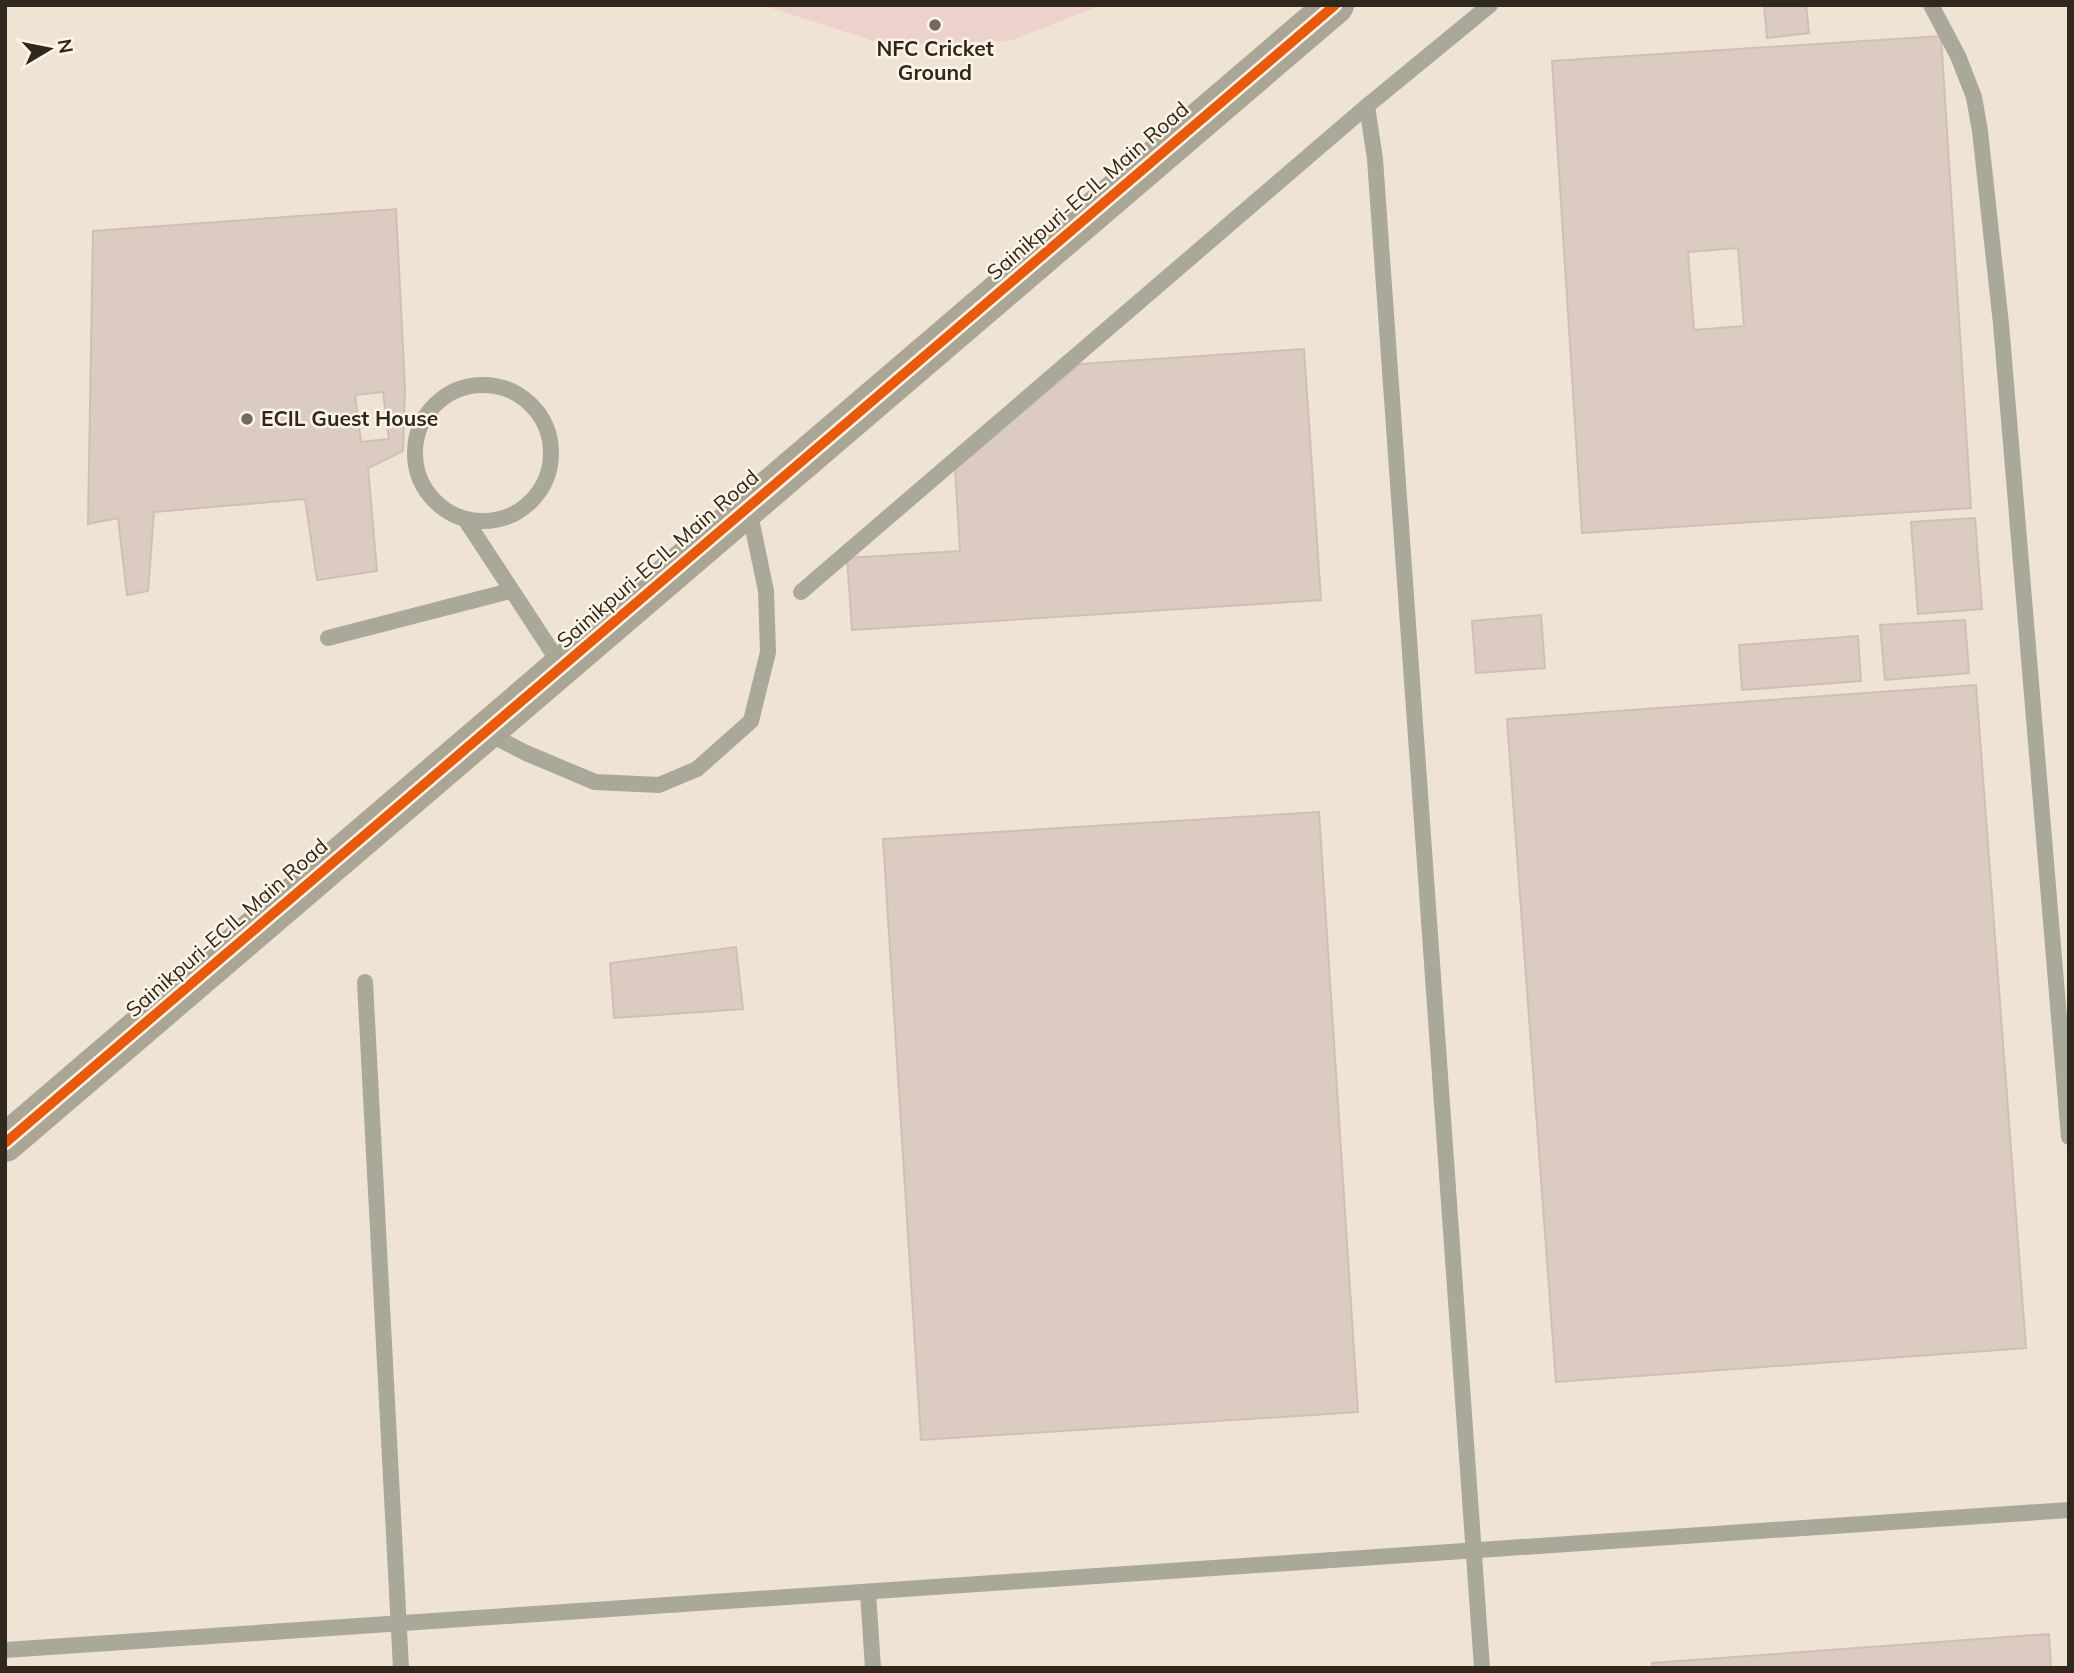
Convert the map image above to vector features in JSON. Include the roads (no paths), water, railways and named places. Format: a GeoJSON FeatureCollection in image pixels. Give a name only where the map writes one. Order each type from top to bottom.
{"type":"FeatureCollection","features":[{"type":"Feature","properties":{"kind":"street","name":"Sainikpuri-ECIL Main Road"},"geometry":{"type":"LineString","coordinates":[[5,1143],[1335,5]]}},
{"type":"Feature","properties":{"kind":"lane"},"geometry":{"type":"LineString","coordinates":[[802,592],[1367,106],[1490,5]]}},
{"type":"Feature","properties":{"kind":"lane"},"geometry":{"type":"LineString","coordinates":[[1931,5],[1962,66],[1974,97],[1980,131],[2001,324],[2069,1137]]}},
{"type":"Feature","properties":{"kind":"lane"},"geometry":{"type":"LineString","coordinates":[[1367,106],[1376,172],[1482,1668]]}},
{"type":"Feature","properties":{"kind":"lane"},"geometry":{"type":"LineString","coordinates":[[465,519],[487,522],[508,517],[528,505],[542,488],[550,468],[551,446],[545,424],[533,406],[516,392],[495,385],[473,384],[451,391],[432,405],[419,425],[414,448],[417,472],[427,493],[444,509],[465,519],[562,667]]}},
{"type":"Feature","properties":{"kind":"lane"},"geometry":{"type":"LineString","coordinates":[[485,732],[526,753],[595,782],[659,785],[697,769],[751,721],[768,652],[766,591],[749,507]]}},
{"type":"Feature","properties":{"kind":"lane"},"geometry":{"type":"LineString","coordinates":[[328,638],[510,591]]}},
{"type":"Feature","properties":{"kind":"lane"},"geometry":{"type":"LineString","coordinates":[[365,982],[401,1668]]}},
{"type":"Feature","properties":{"kind":"lane"},"geometry":{"type":"LineString","coordinates":[[5,1650],[2069,1510]]}},
{"type":"Feature","properties":{"kind":"lane"},"geometry":{"type":"LineString","coordinates":[[868,1593],[873,1668]]}},
{"type":"Feature","properties":{"kind":"place","name":"NFC Cricket Ground"},"geometry":{"type":"Point","coordinates":[935,25]}},
{"type":"Feature","properties":{"kind":"place","name":"ECIL Guest House"},"geometry":{"type":"Point","coordinates":[247,419]}}]}
